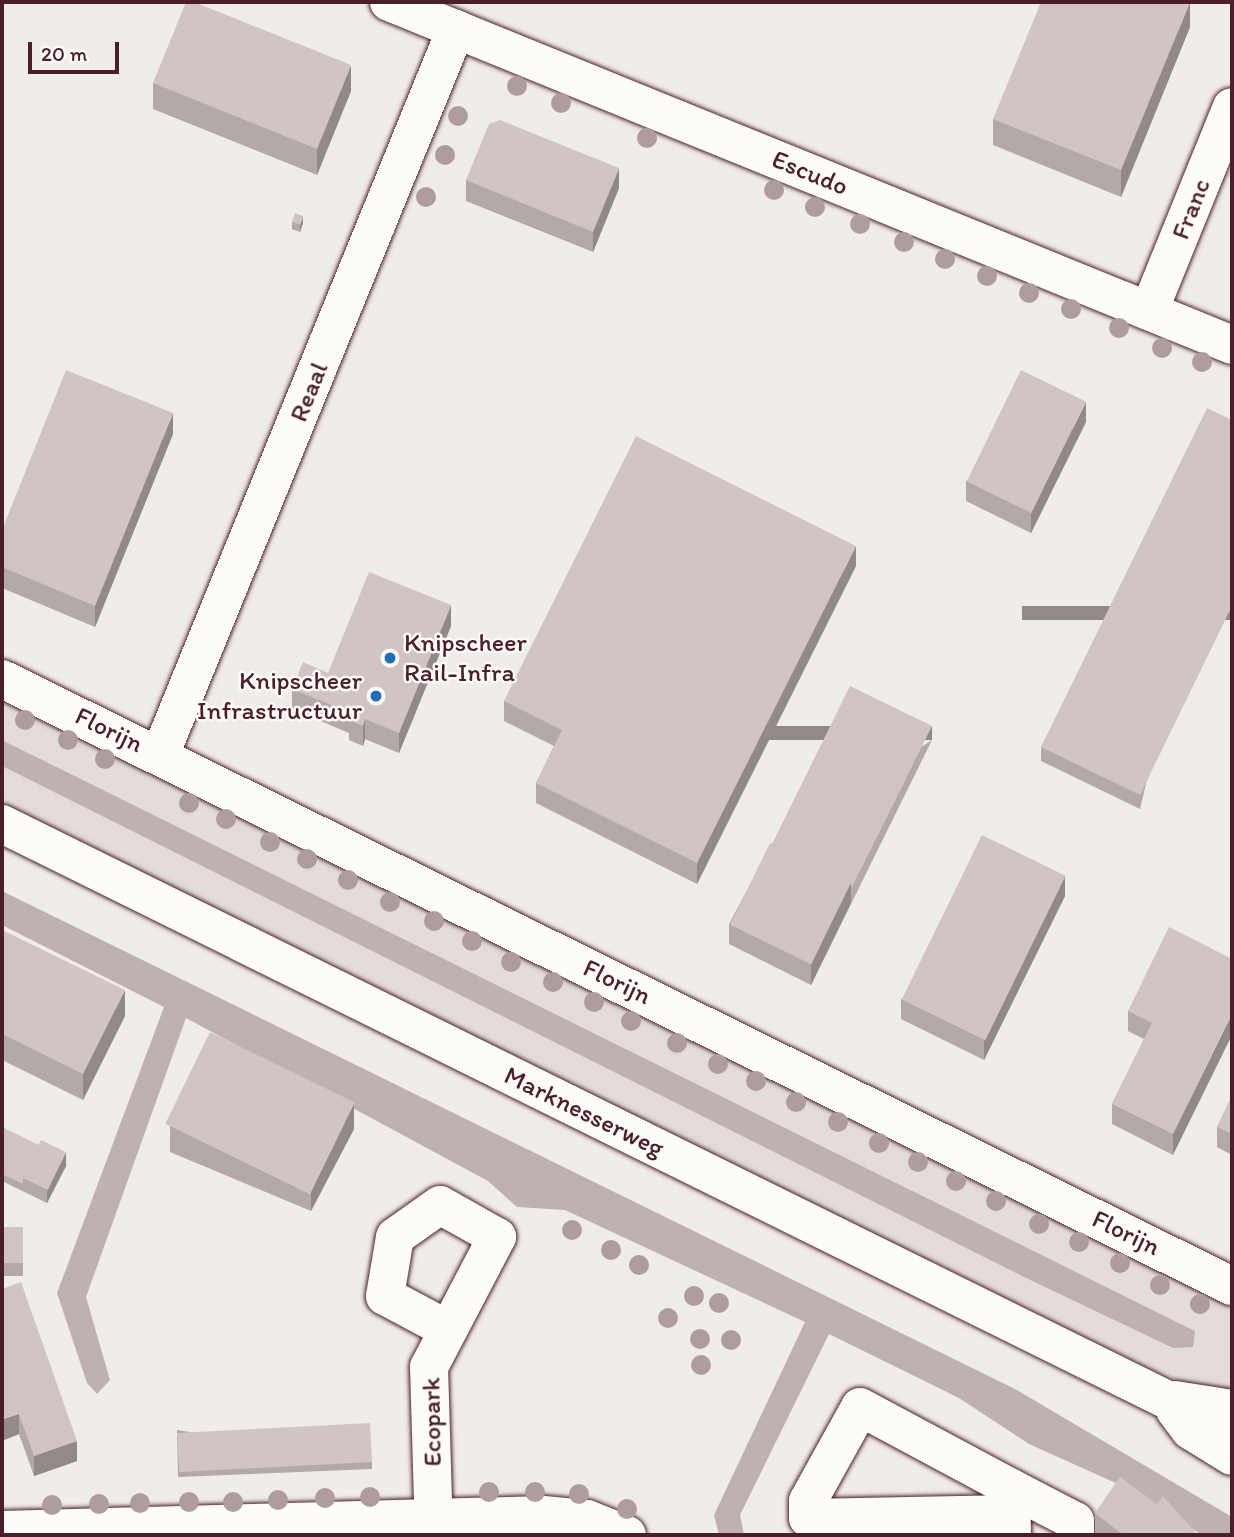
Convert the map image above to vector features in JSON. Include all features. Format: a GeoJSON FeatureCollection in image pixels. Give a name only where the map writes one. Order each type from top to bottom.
{"type":"FeatureCollection","features":[{"type":"Feature","properties":{"kind":"street","name":"Escudo"},"geometry":{"type":"LineString","coordinates":[[389,2],[1232,345]]}},
{"type":"Feature","properties":{"kind":"street","name":"Reaal"},"geometry":{"type":"LineString","coordinates":[[160,755],[456,29]]}},
{"type":"Feature","properties":{"kind":"street","name":"Franc"},"geometry":{"type":"LineString","coordinates":[[1149,311],[1232,107]]}},
{"type":"Feature","properties":{"kind":"street","name":"Florijn"},"geometry":{"type":"LineString","coordinates":[[2,679],[1232,1286]]}},
{"type":"Feature","properties":{"kind":"street","name":"Marknesserweg"},"geometry":{"type":"LineString","coordinates":[[2,824],[1232,1432]]}},
{"type":"Feature","properties":{"kind":"street","name":"Ecopark"},"geometry":{"type":"LineString","coordinates":[[434,1527],[429,1367],[445,1328]]}},
{"type":"Feature","properties":{"kind":"street","name":"Marknesserweg"},"geometry":{"type":"LineString","coordinates":[[1166,1399],[1232,1409]]}},
{"type":"Feature","properties":{"kind":"street","name":"Marknesserweg"},"geometry":{"type":"LineString","coordinates":[[1166,1399],[1190,1430],[1232,1456]]}},
{"type":"Feature","properties":{"kind":"street"},"geometry":{"type":"LineString","coordinates":[[1011,1512],[860,1407],[808,1501],[808,1518],[1011,1512],[1075,1521],[1076,1535]]}},
{"type":"Feature","properties":{"kind":"street"},"geometry":{"type":"LineString","coordinates":[[2,1530],[434,1527],[565,1515],[627,1535]]}},
{"type":"Feature","properties":{"kind":"shaded area"},"geometry":{"type":"Polygon","coordinates":[[[2,2],[1232,2],[1232,1535],[2,1535],[2,2]]]}},
{"type":"Feature","properties":{"kind":"shaded area"},"geometry":{"type":"Polygon","coordinates":[[[2,695],[1232,1302],[1232,1400],[1128,1361],[2,806],[2,766],[1173,1348],[1195,1331],[2,740],[2,695]]]}},
{"type":"Feature","properties":{"kind":"shaded area"},"geometry":{"type":"Polygon","coordinates":[[[2,740],[1195,1331],[1193,1347],[1173,1348],[1022,1276],[2,766],[2,740]]]}},
{"type":"Feature","properties":{"kind":"shaded area"},"geometry":{"type":"Polygon","coordinates":[[[2,891],[1015,1389],[1232,1517],[1232,1535],[1202,1535],[1138,1493],[1029,1444],[959,1398],[829,1334],[740,1515],[744,1535],[719,1535],[714,1515],[805,1322],[565,1210],[517,1207],[488,1181],[186,1018],[86,1297],[110,1380],[97,1394],[87,1383],[57,1293],[164,1007],[2,925],[2,891]]]}},
{"type":"Feature","properties":{"kind":"building"},"geometry":{"type":"Polygon","coordinates":[[[186,2],[194,2],[351,65],[317,149],[153,83],[186,2]]]}},
{"type":"Feature","properties":{"kind":"building"},"geometry":{"type":"Polygon","coordinates":[[[1041,2],[1190,2],[1121,170],[993,119],[1041,2]]]}},
{"type":"Feature","properties":{"kind":"building"},"geometry":{"type":"Polygon","coordinates":[[[500,120],[619,168],[593,232],[466,180],[489,124],[500,120]]]}},
{"type":"Feature","properties":{"kind":"building"},"geometry":{"type":"Polygon","coordinates":[[[295,213],[303,216],[300,225],[292,221],[295,213]]]}},
{"type":"Feature","properties":{"kind":"building"},"geometry":{"type":"Polygon","coordinates":[[[66,370],[173,413],[95,606],[2,567],[2,530],[66,370]]]}},
{"type":"Feature","properties":{"kind":"building"},"geometry":{"type":"Polygon","coordinates":[[[1021,370],[1086,402],[1031,513],[967,481],[1021,370]]]}},
{"type":"Feature","properties":{"kind":"building"},"geometry":{"type":"Polygon","coordinates":[[[1207,408],[1232,420],[1232,606],[1140,795],[1041,747],[1207,408]]]}},
{"type":"Feature","properties":{"kind":"building"},"geometry":{"type":"Polygon","coordinates":[[[636,436],[856,546],[697,863],[536,783],[562,730],[504,701],[636,436]]]}},
{"type":"Feature","properties":{"kind":"building"},"geometry":{"type":"Polygon","coordinates":[[[369,572],[451,605],[399,733],[365,719],[363,726],[349,720],[351,713],[292,689],[303,662],[328,673],[369,572]]]}},
{"type":"Feature","properties":{"kind":"building"},"geometry":{"type":"Polygon","coordinates":[[[850,686],[932,726],[851,889],[851,883],[772,844],[850,686]]]}},
{"type":"Feature","properties":{"kind":"building"},"geometry":{"type":"Polygon","coordinates":[[[982,835],[1066,876],[985,1040],[902,999],[982,835]]]}},
{"type":"Feature","properties":{"kind":"building"},"geometry":{"type":"Polygon","coordinates":[[[770,843],[851,882],[811,964],[730,925],[770,843]]]}},
{"type":"Feature","properties":{"kind":"building"},"geometry":{"type":"Polygon","coordinates":[[[1169,927],[1232,959],[1232,1014],[1173,1134],[1112,1104],[1152,1023],[1128,1011],[1169,927]]]}},
{"type":"Feature","properties":{"kind":"building"},"geometry":{"type":"Polygon","coordinates":[[[2,930],[125,990],[83,1074],[2,1034],[2,930]]]}},
{"type":"Feature","properties":{"kind":"building"},"geometry":{"type":"Polygon","coordinates":[[[210,1032],[355,1103],[310,1194],[165,1124],[210,1032]]]}},
{"type":"Feature","properties":{"kind":"building"},"geometry":{"type":"Polygon","coordinates":[[[1232,1096],[1232,1134],[1217,1127],[1232,1096]]]}},
{"type":"Feature","properties":{"kind":"building"},"geometry":{"type":"Polygon","coordinates":[[[2,1127],[39,1145],[23,1178],[23,1184],[2,1174],[2,1127]]]}},
{"type":"Feature","properties":{"kind":"building"},"geometry":{"type":"Polygon","coordinates":[[[41,1140],[66,1152],[48,1190],[23,1178],[41,1140]]]}},
{"type":"Feature","properties":{"kind":"building"},"geometry":{"type":"Polygon","coordinates":[[[2,1227],[23,1227],[23,1263],[2,1263],[2,1227]]]}},
{"type":"Feature","properties":{"kind":"building"},"geometry":{"type":"Polygon","coordinates":[[[21,1282],[77,1441],[34,1456],[19,1414],[4,1419],[2,1414],[2,1289],[21,1282]]]}},
{"type":"Feature","properties":{"kind":"building"},"geometry":{"type":"Polygon","coordinates":[[[370,1423],[372,1462],[179,1472],[177,1433],[370,1423]]]}},
{"type":"Feature","properties":{"kind":"building"},"geometry":{"type":"Polygon","coordinates":[[[1120,1477],[1157,1504],[1163,1496],[1198,1535],[1123,1535],[1095,1513],[1120,1477]]]}},
{"type":"Feature","properties":{"kind":"place","name":"Knipscheer Rail-Infra"},"geometry":{"type":"Point","coordinates":[390,658]}},
{"type":"Feature","properties":{"kind":"place","name":"Knipscheer Infrastructuur"},"geometry":{"type":"Point","coordinates":[376,696]}}]}
